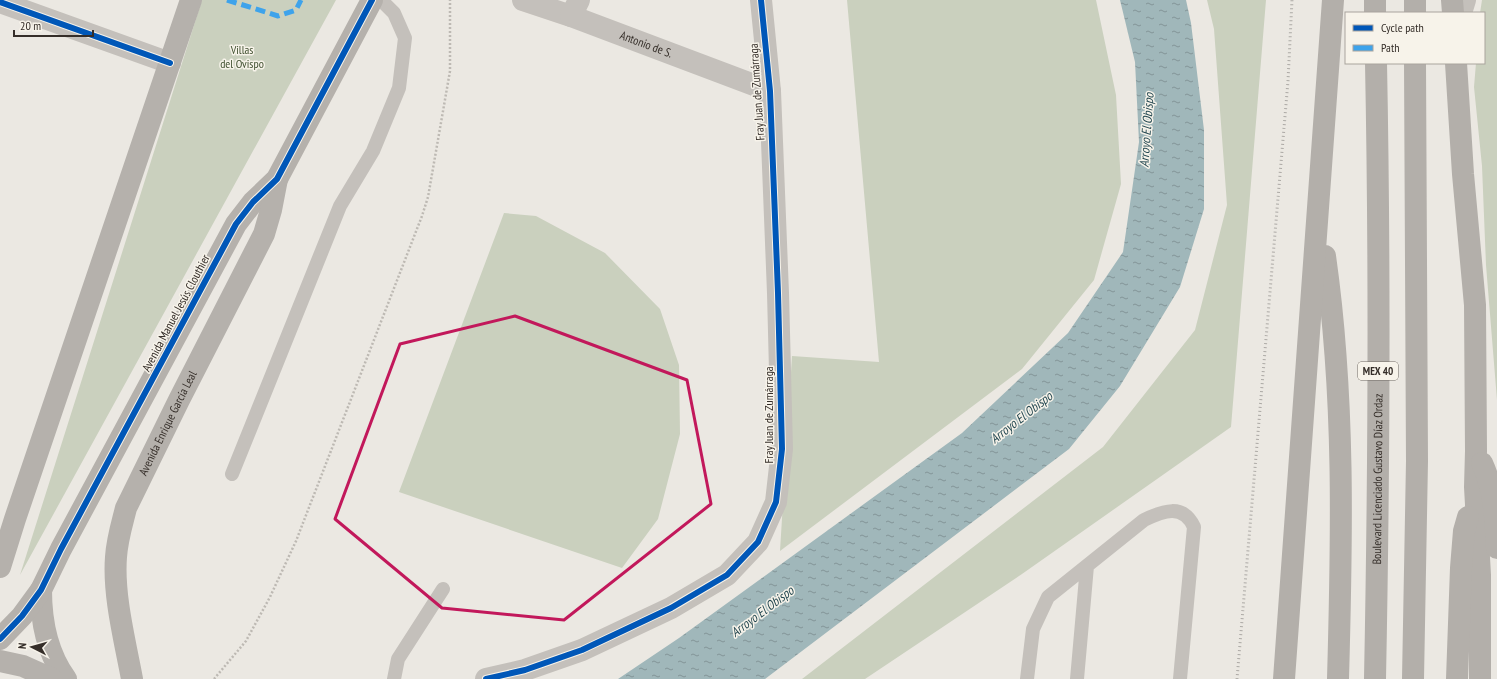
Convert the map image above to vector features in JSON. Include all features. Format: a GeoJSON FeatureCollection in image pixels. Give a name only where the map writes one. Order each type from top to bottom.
{"type":"FeatureCollection","features":[{"type":"Feature","properties":{"kind":"main road"},"geometry":{"type":"LineString","coordinates":[[1284,679],[1319,214],[1333,0]]}},
{"type":"Feature","properties":{"kind":"main road"},"geometry":{"type":"LineString","coordinates":[[1375,0],[1375,12]]}},
{"type":"Feature","properties":{"kind":"main road"},"geometry":{"type":"LineString","coordinates":[[1415,0],[1415,12]]}},
{"type":"Feature","properties":{"kind":"main road"},"geometry":{"type":"LineString","coordinates":[[1452,0],[1453,12]]}},
{"type":"Feature","properties":{"kind":"main road","name":"Boulevard Licenciado Gustavo Díaz Ordaz"},"geometry":{"type":"LineString","coordinates":[[1375,679],[1378,501],[1378,160],[1376,64]]}},
{"type":"Feature","properties":{"kind":"main road"},"geometry":{"type":"LineString","coordinates":[[1413,679],[1417,461],[1415,64]]}},
{"type":"Feature","properties":{"kind":"main road"},"geometry":{"type":"LineString","coordinates":[[1456,64],[1463,174],[1475,305],[1475,486],[1480,575],[1480,679]]}},
{"type":"Feature","properties":{"kind":"main road"},"geometry":{"type":"LineString","coordinates":[[1319,214],[1331,302],[1340,412],[1342,484],[1338,679]]}},
{"type":"Feature","properties":{"kind":"main road"},"geometry":{"type":"LineString","coordinates":[[1476,451],[1486,473],[1493,498],[1497,548]]}},
{"type":"Feature","properties":{"kind":"main road"},"geometry":{"type":"LineString","coordinates":[[1457,679],[1461,568],[1464,531],[1475,486]]}},
{"type":"Feature","properties":{"kind":"street"},"geometry":{"type":"LineString","coordinates":[[0,567],[6,528],[191,0]]}},
{"type":"Feature","properties":{"kind":"street","name":"Avenida Manuel Jesús Clouthier"},"geometry":{"type":"LineString","coordinates":[[0,639],[22,616],[41,590],[61,549],[236,224],[253,202],[277,179],[372,0]]}},
{"type":"Feature","properties":{"kind":"street","name":"Antonio de S."},"geometry":{"type":"LineString","coordinates":[[523,0],[575,8],[770,91]]}},
{"type":"Feature","properties":{"kind":"street","name":"Fray Juan de Zumárraga"},"geometry":{"type":"LineString","coordinates":[[486,679],[525,670],[582,650],[671,608],[728,575],[758,542],[776,502],[782,449],[778,293],[770,91],[761,0]]}},
{"type":"Feature","properties":{"kind":"street"},"geometry":{"type":"LineString","coordinates":[[1461,12],[1465,0]]}},
{"type":"Feature","properties":{"kind":"street"},"geometry":{"type":"LineString","coordinates":[[0,2],[170,63]]}},
{"type":"Feature","properties":{"kind":"street","name":"Avenida Enrique García Leal"},"geometry":{"type":"LineString","coordinates":[[132,679],[120,613],[116,573],[116,556],[126,508],[179,400],[264,234],[271,210],[277,179]]}},
{"type":"Feature","properties":{"kind":"street"},"geometry":{"type":"LineString","coordinates":[[41,590],[41,610],[44,631],[59,669],[66,679]]}},
{"type":"Feature","properties":{"kind":"street"},"geometry":{"type":"LineString","coordinates":[[0,661],[23,666],[52,679]]}},
{"type":"Feature","properties":{"kind":"lane"},"geometry":{"type":"LineString","coordinates":[[232,474],[340,206],[373,151],[399,88],[405,38],[394,13],[381,0]]}},
{"type":"Feature","properties":{"kind":"lane"},"geometry":{"type":"LineString","coordinates":[[1027,679],[1033,629],[1048,597],[1144,520],[1160,512],[1173,511],[1183,513],[1190,518],[1194,527],[1180,679]]}},
{"type":"Feature","properties":{"kind":"lane"},"geometry":{"type":"LineString","coordinates":[[1077,679],[1087,566]]}},
{"type":"Feature","properties":{"kind":"lane"},"geometry":{"type":"LineString","coordinates":[[394,679],[398,659],[444,589]]}},
{"type":"Feature","properties":{"kind":"path"},"geometry":{"type":"LineString","coordinates":[[214,679],[246,641],[270,597],[292,548],[422,216],[428,196],[450,70],[450,0]]}},
{"type":"Feature","properties":{"kind":"highlighted area"},"geometry":{"type":"Polygon","coordinates":[[[515,316],[687,380],[711,504],[564,620],[442,608],[335,519],[400,344],[515,316]]]}},
{"type":"Feature","properties":{"kind":"green space","name":"Villas del Ovispo"},"geometry":{"type":"Polygon","coordinates":[[[202,0],[336,0],[20,575],[202,0]]]}},
{"type":"Feature","properties":{"kind":"green space"},"geometry":{"type":"Polygon","coordinates":[[[847,0],[1096,0],[1116,95],[1121,184],[1094,280],[1022,369],[780,551],[792,356],[879,362],[847,0]]]}},
{"type":"Feature","properties":{"kind":"green space"},"geometry":{"type":"Polygon","coordinates":[[[1207,0],[1266,0],[1231,427],[1022,574],[865,679],[802,679],[1103,447],[1195,330],[1227,205],[1214,29],[1207,0]]]}},
{"type":"Feature","properties":{"kind":"green space"},"geometry":{"type":"Polygon","coordinates":[[[1482,0],[1497,0],[1497,400],[1486,265],[1482,166],[1474,87],[1476,64],[1485,64],[1485,12],[1480,12],[1482,0]]]}},
{"type":"Feature","properties":{"kind":"green space"},"geometry":{"type":"Polygon","coordinates":[[[504,213],[536,216],[605,253],[660,309],[679,365],[680,434],[658,519],[622,568],[399,492],[504,213]]]}},
{"type":"Feature","properties":{"kind":"water","name":"Arroyo El Obispo"},"geometry":{"type":"Polygon","coordinates":[[[1120,0],[1186,0],[1191,23],[1204,130],[1204,209],[1180,287],[1120,386],[1069,449],[765,679],[618,679],[679,638],[962,433],[1068,333],[1123,252],[1139,142],[1135,62],[1120,0]]]}},
{"type":"Feature","properties":{"kind":"railway"},"geometry":{"type":"LineString","coordinates":[[1237,679],[1288,81],[1292,0]]}},
{"type":"Feature","properties":{"kind":"marked path"},"geometry":{"type":"LineString","coordinates":[[227,0],[278,16],[296,10],[301,0]]}},
{"type":"Feature","properties":{"kind":"cycle path"},"geometry":{"type":"LineString","coordinates":[[0,639],[22,616],[41,590],[61,549],[236,224],[253,202],[277,179],[372,0]]}},
{"type":"Feature","properties":{"kind":"cycle path"},"geometry":{"type":"LineString","coordinates":[[486,679],[525,670],[582,650],[671,608],[727,575],[758,542],[776,502],[782,449],[778,293],[770,91],[761,0]]}},
{"type":"Feature","properties":{"kind":"cycle path"},"geometry":{"type":"LineString","coordinates":[[0,2],[170,63]]}}]}
